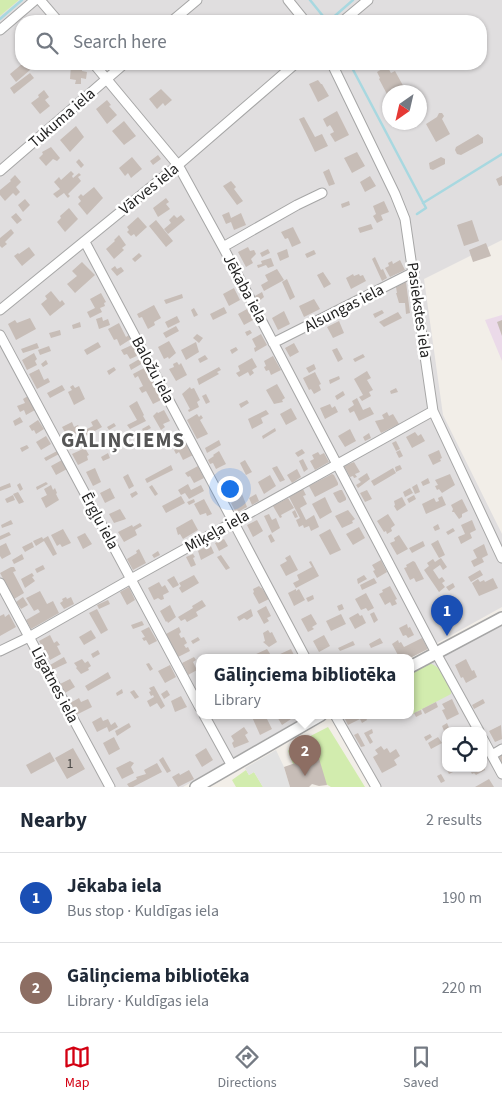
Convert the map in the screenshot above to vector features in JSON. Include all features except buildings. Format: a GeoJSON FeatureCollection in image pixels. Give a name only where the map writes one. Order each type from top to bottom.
{"type":"FeatureCollection","features":[{"type":"Feature","properties":{"kind":"street"},"geometry":{"type":"LineString","coordinates":[[18,15],[35,0]]}},
{"type":"Feature","properties":{"kind":"street"},"geometry":{"type":"LineString","coordinates":[[40,0],[53,15]]}},
{"type":"Feature","properties":{"kind":"street"},"geometry":{"type":"LineString","coordinates":[[179,15],[197,0]]}},
{"type":"Feature","properties":{"kind":"street"},"geometry":{"type":"LineString","coordinates":[[288,0],[300,15]]}},
{"type":"Feature","properties":{"kind":"street"},"geometry":{"type":"LineString","coordinates":[[350,15],[368,0]]}},
{"type":"Feature","properties":{"kind":"street"},"geometry":{"type":"LineString","coordinates":[[0,30],[15,17]]}},
{"type":"Feature","properties":{"kind":"street","name":"Jēkaba iela"},"geometry":{"type":"LineString","coordinates":[[99,70],[178,166],[223,247],[477,727]]}},
{"type":"Feature","properties":{"kind":"street","name":"Tukuma iela"},"geometry":{"type":"LineString","coordinates":[[0,171],[117,70]]}},
{"type":"Feature","properties":{"kind":"street","name":"Vārves iela"},"geometry":{"type":"LineString","coordinates":[[0,310],[178,166],[288,70]]}},
{"type":"Feature","properties":{"kind":"street","name":"Pasiekstes iela"},"geometry":{"type":"LineString","coordinates":[[335,70],[395,194],[405,219],[433,411],[502,558]]}},
{"type":"Feature","properties":{"kind":"street"},"geometry":{"type":"LineString","coordinates":[[223,247],[322,193]]}},
{"type":"Feature","properties":{"kind":"street","name":"Baložu iela"},"geometry":{"type":"LineString","coordinates":[[85,242],[303,654]]}},
{"type":"Feature","properties":{"kind":"street","name":"Alsungas iela"},"geometry":{"type":"LineString","coordinates":[[273,343],[414,272]]}},
{"type":"Feature","properties":{"kind":"street","name":"Ērgļu iela"},"geometry":{"type":"LineString","coordinates":[[0,335],[196,701]]}},
{"type":"Feature","properties":{"kind":"street","name":"Miķeļa iela"},"geometry":{"type":"LineString","coordinates":[[0,651],[29,637],[433,411]]}},
{"type":"Feature","properties":{"kind":"street","name":"Līgatnes iela"},"geometry":{"type":"LineString","coordinates":[[0,583],[110,787]]}},
{"type":"Feature","properties":{"kind":"street"},"geometry":{"type":"LineString","coordinates":[[414,665],[502,618]]}},
{"type":"Feature","properties":{"kind":"street"},"geometry":{"type":"LineString","coordinates":[[206,719],[232,766]]}},
{"type":"Feature","properties":{"kind":"street"},"geometry":{"type":"LineString","coordinates":[[196,787],[314,719]]}},
{"type":"Feature","properties":{"kind":"street"},"geometry":{"type":"LineString","coordinates":[[337,719],[376,787]]}},
{"type":"Feature","properties":{"kind":"street"},"geometry":{"type":"LineString","coordinates":[[487,746],[502,774]]}},
{"type":"Feature","properties":{"kind":"street"},"geometry":{"type":"LineString","coordinates":[[492,754],[502,749]]}},
{"type":"Feature","properties":{"kind":"shaded area"},"geometry":{"type":"Polygon","coordinates":[[[19,0],[502,0],[502,240],[424,279],[443,415],[502,534],[502,607],[414,656],[414,654],[196,654],[196,719],[301,719],[183,787],[0,787],[0,16],[19,0]]]}},
{"type":"Feature","properties":{"kind":"shaded area"},"geometry":{"type":"Polygon","coordinates":[[[502,315],[502,361],[485,320],[502,315]]]}},
{"type":"Feature","properties":{"kind":"shaded area"},"geometry":{"type":"Polygon","coordinates":[[[502,625],[502,787],[380,787],[343,719],[414,719],[414,672],[502,625]]]}},
{"type":"Feature","properties":{"kind":"shaded area"},"geometry":{"type":"Polygon","coordinates":[[[276,750],[290,787],[263,787],[254,772],[249,775],[245,768],[276,750]]]}},
{"type":"Feature","properties":{"kind":"green space"},"geometry":{"type":"Polygon","coordinates":[[[0,0],[19,0],[0,16],[0,0]]]}},
{"type":"Feature","properties":{"kind":"green space"},"geometry":{"type":"Polygon","coordinates":[[[426,663],[440,669],[450,684],[451,694],[414,713],[414,670],[426,663]]]}},
{"type":"Feature","properties":{"kind":"green space"},"geometry":{"type":"Polygon","coordinates":[[[328,727],[365,787],[331,787],[293,764],[288,751],[291,746],[328,727]]]}},
{"type":"Feature","properties":{"kind":"green space"},"geometry":{"type":"Polygon","coordinates":[[[246,770],[249,775],[254,772],[263,787],[236,787],[232,780],[246,770]]]}},
{"type":"Feature","properties":{"kind":"waterway"},"geometry":{"type":"LineString","coordinates":[[0,19],[22,0]]}},
{"type":"Feature","properties":{"kind":"waterway"},"geometry":{"type":"LineString","coordinates":[[310,0],[322,15]]}},
{"type":"Feature","properties":{"kind":"waterway"},"geometry":{"type":"LineString","coordinates":[[336,15],[353,0]]}},
{"type":"Feature","properties":{"kind":"waterway"},"geometry":{"type":"LineString","coordinates":[[353,70],[426,208],[417,214]]}},
{"type":"Feature","properties":{"kind":"waterway"},"geometry":{"type":"LineString","coordinates":[[423,203],[502,154]]}},
{"type":"Feature","properties":{"kind":"place","name":"Jēkaba iela"},"geometry":{"type":"Point","coordinates":[447,636]}},
{"type":"Feature","properties":{"kind":"place","name":"Gāliņciema bibliotēka"},"geometry":{"type":"Point","coordinates":[305,776]}},
{"type":"Feature","properties":{"kind":"district","name":"GĀLIŅCIEMS"},"geometry":{"type":"Point","coordinates":[123,440]}}]}
